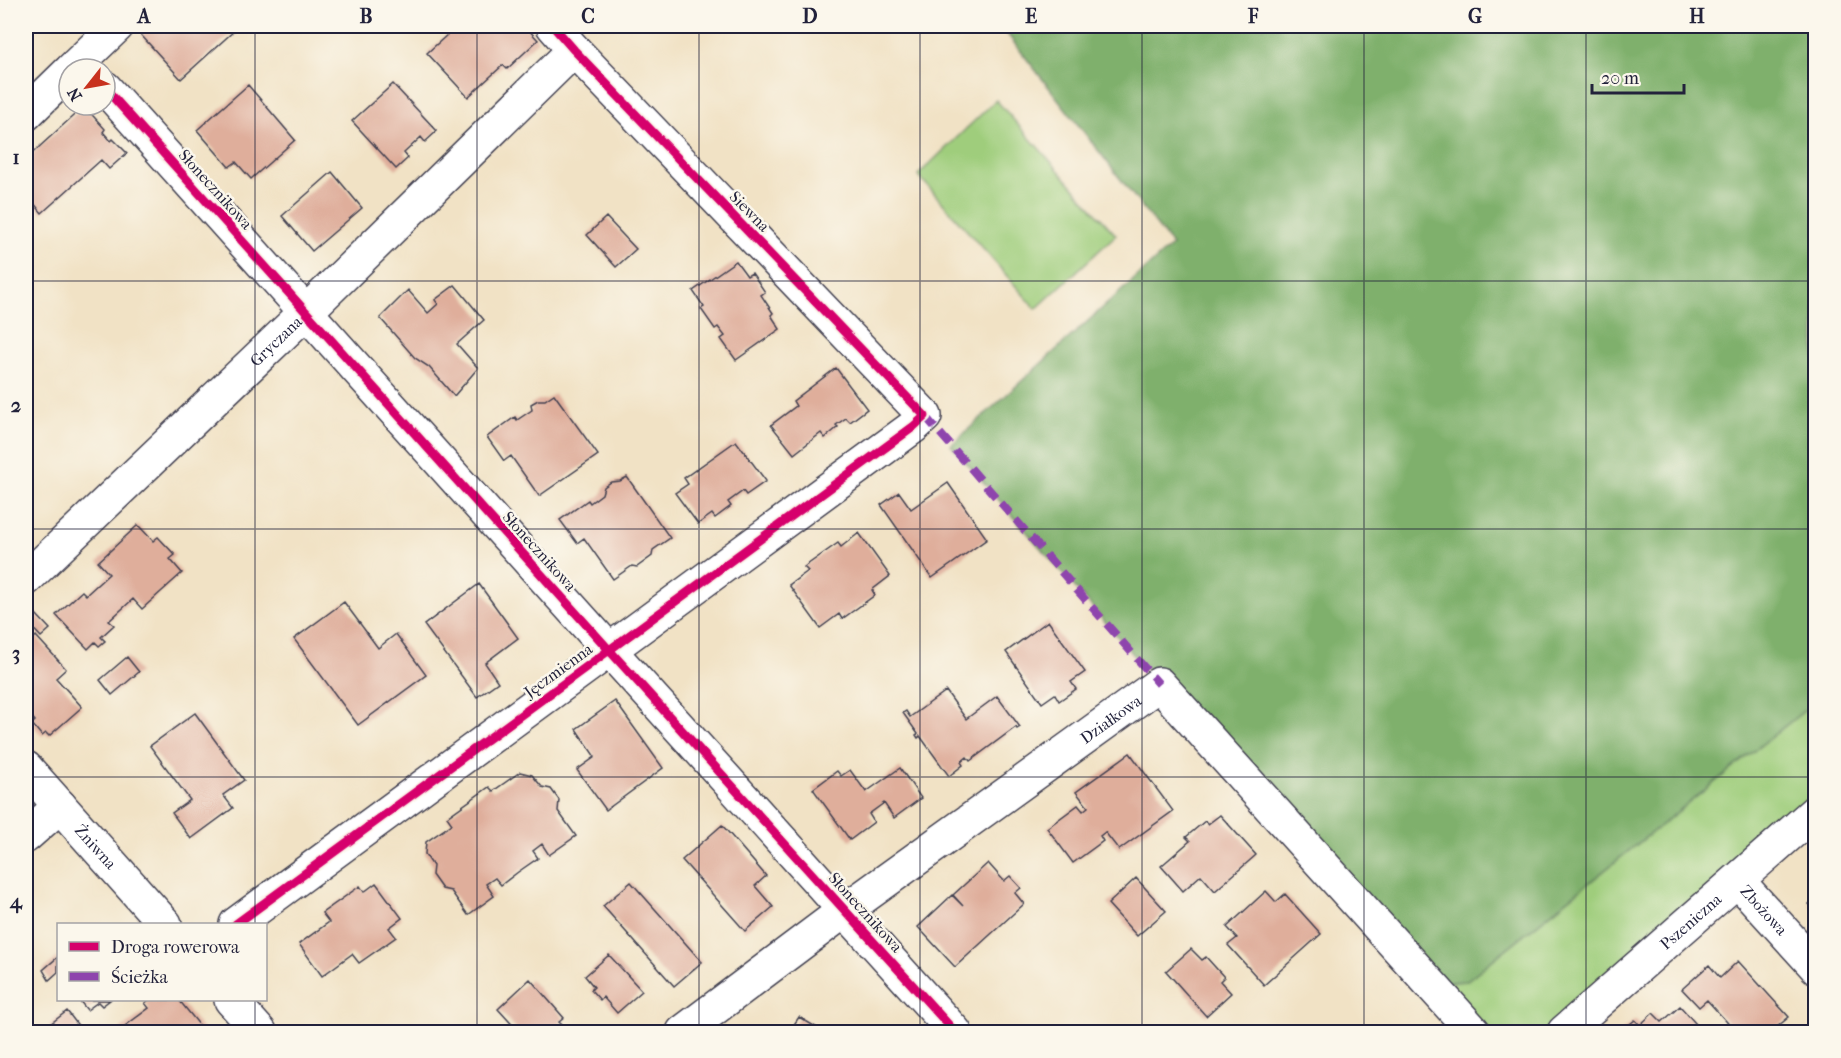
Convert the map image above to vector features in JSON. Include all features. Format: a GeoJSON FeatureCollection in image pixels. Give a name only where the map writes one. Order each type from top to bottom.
{"type":"FeatureCollection","features":[{"type":"Feature","properties":{"kind":"street"},"geometry":{"type":"LineString","coordinates":[[88,57],[117,26]]}},
{"type":"Feature","properties":{"kind":"street","name":"Gryczana"},"geometry":{"type":"LineString","coordinates":[[26,579],[306,312],[564,38]]}},
{"type":"Feature","properties":{"kind":"street","name":"Siewna"},"geometry":{"type":"LineString","coordinates":[[564,38],[925,416]]}},
{"type":"Feature","properties":{"kind":"street"},"geometry":{"type":"LineString","coordinates":[[26,114],[57,87]]}},
{"type":"Feature","properties":{"kind":"street","name":"Słonecznikowa"},"geometry":{"type":"LineString","coordinates":[[117,101],[955,1032]]}},
{"type":"Feature","properties":{"kind":"street","name":"Jęczmienna"},"geometry":{"type":"LineString","coordinates":[[237,923],[610,651],[925,416]]}},
{"type":"Feature","properties":{"kind":"street","name":"Działkowa"},"geometry":{"type":"LineString","coordinates":[[682,1032],[844,911],[1159,684],[1474,1032]]}},
{"type":"Feature","properties":{"kind":"street","name":"Żniwna"},"geometry":{"type":"LineString","coordinates":[[26,768],[164,923]]}},
{"type":"Feature","properties":{"kind":"street"},"geometry":{"type":"LineString","coordinates":[[26,836],[60,806]]}},
{"type":"Feature","properties":{"kind":"street","name":"Pszeniczna"},"geometry":{"type":"LineString","coordinates":[[1564,1032],[1815,811]]}},
{"type":"Feature","properties":{"kind":"street","name":"Zbożowa"},"geometry":{"type":"LineString","coordinates":[[1738,881],[1815,967]]}},
{"type":"Feature","properties":{"kind":"street"},"geometry":{"type":"LineString","coordinates":[[233,1001],[260,1032]]}},
{"type":"Feature","properties":{"kind":"green space"},"geometry":{"type":"Polygon","coordinates":[[[1001,26],[1815,26],[1815,702],[1466,981],[1430,983],[1159,684],[951,445],[1172,245],[1001,26]]]}},
{"type":"Feature","properties":{"kind":"green space"},"geometry":{"type":"Polygon","coordinates":[[[996,100],[1116,235],[1036,309],[918,175],[996,100]]]}},
{"type":"Feature","properties":{"kind":"green space"},"geometry":{"type":"Polygon","coordinates":[[[1815,702],[1815,811],[1564,1032],[1474,1032],[1430,984],[1466,981],[1815,702]]]}},
{"type":"Feature","properties":{"kind":"building"},"geometry":{"type":"Polygon","coordinates":[[[152,26],[231,26],[235,30],[181,79],[141,35],[152,26]]]}},
{"type":"Feature","properties":{"kind":"building"},"geometry":{"type":"Polygon","coordinates":[[[457,26],[525,26],[538,40],[507,69],[503,65],[468,97],[427,53],[457,26]]]}},
{"type":"Feature","properties":{"kind":"building"},"geometry":{"type":"Polygon","coordinates":[[[393,84],[437,131],[425,142],[421,137],[404,153],[408,158],[396,169],[352,121],[393,84]]]}},
{"type":"Feature","properties":{"kind":"building"},"geometry":{"type":"Polygon","coordinates":[[[248,85],[295,140],[251,179],[236,162],[229,167],[197,130],[248,85]]]}},
{"type":"Feature","properties":{"kind":"building"},"geometry":{"type":"Polygon","coordinates":[[[72,117],[94,117],[105,129],[103,132],[111,141],[113,139],[127,153],[109,169],[101,160],[42,213],[26,194],[26,159],[72,117]]]}},
{"type":"Feature","properties":{"kind":"building"},"geometry":{"type":"Polygon","coordinates":[[[332,172],[362,208],[312,251],[282,216],[332,172]]]}},
{"type":"Feature","properties":{"kind":"building"},"geometry":{"type":"Polygon","coordinates":[[[606,217],[636,249],[616,267],[587,235],[606,217]]]}},
{"type":"Feature","properties":{"kind":"building"},"geometry":{"type":"Polygon","coordinates":[[[736,261],[747,276],[752,273],[765,292],[761,295],[780,329],[736,360],[721,339],[725,336],[718,327],[715,329],[701,309],[704,307],[693,291],[736,261]]]}},
{"type":"Feature","properties":{"kind":"building"},"geometry":{"type":"Polygon","coordinates":[[[455,285],[484,320],[457,344],[478,368],[454,396],[429,367],[415,358],[380,318],[408,290],[428,313],[438,304],[435,300],[455,285]]]}},
{"type":"Feature","properties":{"kind":"building"},"geometry":{"type":"Polygon","coordinates":[[[836,368],[867,409],[850,422],[846,418],[836,425],[838,427],[825,438],[821,433],[794,454],[771,425],[796,406],[793,401],[836,368]]]}},
{"type":"Feature","properties":{"kind":"building"},"geometry":{"type":"Polygon","coordinates":[[[554,394],[598,455],[539,496],[511,456],[504,461],[487,437],[515,417],[517,420],[532,410],[531,404],[538,400],[545,400],[554,394]]]}},
{"type":"Feature","properties":{"kind":"building"},"geometry":{"type":"Polygon","coordinates":[[[736,441],[766,481],[746,495],[743,491],[728,502],[731,506],[715,518],[712,514],[698,524],[675,493],[688,484],[684,478],[736,441]]]}},
{"type":"Feature","properties":{"kind":"building"},"geometry":{"type":"Polygon","coordinates":[[[627,477],[670,538],[653,550],[652,556],[637,567],[632,566],[613,579],[584,538],[577,543],[560,520],[588,500],[590,503],[602,494],[604,487],[611,482],[627,477]]]}},
{"type":"Feature","properties":{"kind":"building"},"geometry":{"type":"Polygon","coordinates":[[[948,483],[987,539],[932,578],[881,505],[899,492],[911,509],[948,483]]]}},
{"type":"Feature","properties":{"kind":"building"},"geometry":{"type":"Polygon","coordinates":[[[138,525],[153,541],[158,537],[175,555],[170,559],[182,573],[142,609],[133,599],[109,621],[114,625],[101,637],[105,641],[99,646],[95,642],[88,649],[56,615],[82,591],[86,595],[109,574],[98,562],[138,525]]]}},
{"type":"Feature","properties":{"kind":"building"},"geometry":{"type":"Polygon","coordinates":[[[859,533],[890,576],[872,590],[875,595],[842,619],[839,614],[820,628],[789,585],[808,571],[804,567],[838,543],[841,547],[859,533]]]}},
{"type":"Feature","properties":{"kind":"building"},"geometry":{"type":"Polygon","coordinates":[[[479,584],[518,638],[485,663],[498,682],[477,697],[424,625],[479,584]]]}},
{"type":"Feature","properties":{"kind":"building"},"geometry":{"type":"Polygon","coordinates":[[[344,602],[378,648],[396,634],[426,675],[358,725],[294,639],[344,602]]]}},
{"type":"Feature","properties":{"kind":"building"},"geometry":{"type":"Polygon","coordinates":[[[34,612],[50,629],[41,637],[26,621],[34,612]]]}},
{"type":"Feature","properties":{"kind":"building"},"geometry":{"type":"Polygon","coordinates":[[[1048,621],[1085,672],[1071,682],[1076,689],[1059,701],[1055,694],[1042,703],[1006,652],[1048,621]]]}},
{"type":"Feature","properties":{"kind":"building"},"geometry":{"type":"Polygon","coordinates":[[[36,636],[66,669],[56,678],[82,707],[49,736],[46,733],[42,736],[32,724],[35,721],[26,710],[26,645],[36,636]]]}},
{"type":"Feature","properties":{"kind":"building"},"geometry":{"type":"Polygon","coordinates":[[[127,657],[139,672],[112,695],[100,680],[127,657]]]}},
{"type":"Feature","properties":{"kind":"building"},"geometry":{"type":"Polygon","coordinates":[[[946,691],[966,719],[997,696],[1020,727],[1017,729],[1016,727],[970,761],[967,757],[961,762],[963,765],[949,776],[920,736],[918,738],[916,735],[918,734],[903,713],[906,711],[910,717],[946,691]]]}},
{"type":"Feature","properties":{"kind":"building"},"geometry":{"type":"Polygon","coordinates":[[[615,701],[663,768],[606,810],[577,770],[595,757],[576,729],[615,701]]]}},
{"type":"Feature","properties":{"kind":"building"},"geometry":{"type":"Polygon","coordinates":[[[195,713],[244,780],[223,795],[233,808],[191,839],[172,813],[190,800],[150,746],[195,713]]]}},
{"type":"Feature","properties":{"kind":"building"},"geometry":{"type":"Polygon","coordinates":[[[1130,753],[1173,811],[1119,850],[1105,832],[1100,836],[1103,841],[1073,863],[1047,828],[1078,805],[1083,811],[1088,807],[1076,792],[1130,753]]]}},
{"type":"Feature","properties":{"kind":"building"},"geometry":{"type":"Polygon","coordinates":[[[900,768],[921,798],[894,818],[884,803],[869,814],[874,822],[850,840],[813,789],[837,771],[841,776],[850,770],[866,792],[900,768]]]}},
{"type":"Feature","properties":{"kind":"building"},"geometry":{"type":"Polygon","coordinates":[[[520,772],[532,775],[542,787],[551,789],[559,800],[558,811],[576,836],[549,855],[542,844],[533,851],[538,858],[501,885],[495,878],[486,884],[494,896],[468,915],[451,891],[442,889],[432,875],[433,866],[425,854],[426,842],[452,824],[447,817],[489,787],[493,791],[520,772]]]}},
{"type":"Feature","properties":{"kind":"building"},"geometry":{"type":"Polygon","coordinates":[[[1220,815],[1256,855],[1215,891],[1201,875],[1183,891],[1161,866],[1190,841],[1186,837],[1205,821],[1208,824],[1220,815]]]}},
{"type":"Feature","properties":{"kind":"building"},"geometry":{"type":"Polygon","coordinates":[[[722,825],[766,876],[755,886],[773,907],[745,931],[682,860],[722,825]]]}},
{"type":"Feature","properties":{"kind":"building"},"geometry":{"type":"Polygon","coordinates":[[[988,863],[1004,881],[1010,876],[1021,888],[1015,893],[1024,904],[955,967],[918,927],[952,895],[963,906],[953,895],[988,863]]]}},
{"type":"Feature","properties":{"kind":"building"},"geometry":{"type":"Polygon","coordinates":[[[1136,878],[1166,911],[1137,936],[1108,904],[1136,878]]]}},
{"type":"Feature","properties":{"kind":"building"},"geometry":{"type":"Polygon","coordinates":[[[631,882],[702,962],[674,986],[603,906],[631,882]]]}},
{"type":"Feature","properties":{"kind":"building"},"geometry":{"type":"Polygon","coordinates":[[[376,883],[402,918],[389,928],[396,937],[359,963],[352,954],[322,976],[299,944],[329,922],[322,913],[360,886],[364,892],[376,883]]]}},
{"type":"Feature","properties":{"kind":"building"},"geometry":{"type":"Polygon","coordinates":[[[1266,891],[1276,902],[1285,894],[1321,934],[1264,985],[1228,945],[1237,938],[1227,927],[1266,891]]]}},
{"type":"Feature","properties":{"kind":"building"},"geometry":{"type":"Polygon","coordinates":[[[1816,898],[1816,911],[1809,904],[1816,898]]]}},
{"type":"Feature","properties":{"kind":"building"},"geometry":{"type":"Polygon","coordinates":[[[1191,949],[1202,960],[1206,957],[1224,977],[1220,981],[1231,993],[1206,1016],[1166,971],[1191,949]]]}},
{"type":"Feature","properties":{"kind":"building"},"geometry":{"type":"Polygon","coordinates":[[[609,955],[642,991],[617,1013],[603,997],[600,1000],[591,990],[594,987],[585,976],[609,955]]]}},
{"type":"Feature","properties":{"kind":"building"},"geometry":{"type":"Polygon","coordinates":[[[57,958],[57,973],[49,980],[43,970],[57,958]]]}},
{"type":"Feature","properties":{"kind":"building"},"geometry":{"type":"Polygon","coordinates":[[[1738,961],[1789,1017],[1771,1032],[1736,1032],[1707,1000],[1699,1007],[1682,989],[1709,965],[1720,978],[1738,961]]]}},
{"type":"Feature","properties":{"kind":"building"},"geometry":{"type":"Polygon","coordinates":[[[530,979],[564,1018],[559,1022],[569,1032],[519,1032],[498,1009],[530,979]]]}},
{"type":"Feature","properties":{"kind":"building"},"geometry":{"type":"Polygon","coordinates":[[[80,1001],[109,1001],[102,1006],[98,1002],[87,1010],[80,1001]]]}},
{"type":"Feature","properties":{"kind":"building"},"geometry":{"type":"Polygon","coordinates":[[[148,1001],[180,1001],[205,1032],[117,1032],[149,1008],[145,1003],[148,1001]]]}},
{"type":"Feature","properties":{"kind":"building"},"geometry":{"type":"Polygon","coordinates":[[[1680,1006],[1703,1032],[1620,1032],[1635,1020],[1640,1025],[1653,1013],[1662,1022],[1680,1006]]]}},
{"type":"Feature","properties":{"kind":"building"},"geometry":{"type":"Polygon","coordinates":[[[67,1011],[83,1032],[54,1032],[49,1025],[67,1011]]]}},
{"type":"Feature","properties":{"kind":"building"},"geometry":{"type":"Polygon","coordinates":[[[799,1017],[824,1032],[789,1032],[799,1017]]]}},
{"type":"Feature","properties":{"kind":"marked path"},"geometry":{"type":"LineString","coordinates":[[925,416],[1159,684]]}},
{"type":"Feature","properties":{"kind":"cycle path"},"geometry":{"type":"LineString","coordinates":[[237,923],[925,416],[553,26]]}},
{"type":"Feature","properties":{"kind":"cycle path"},"geometry":{"type":"LineString","coordinates":[[117,101],[955,1032]]}}]}
